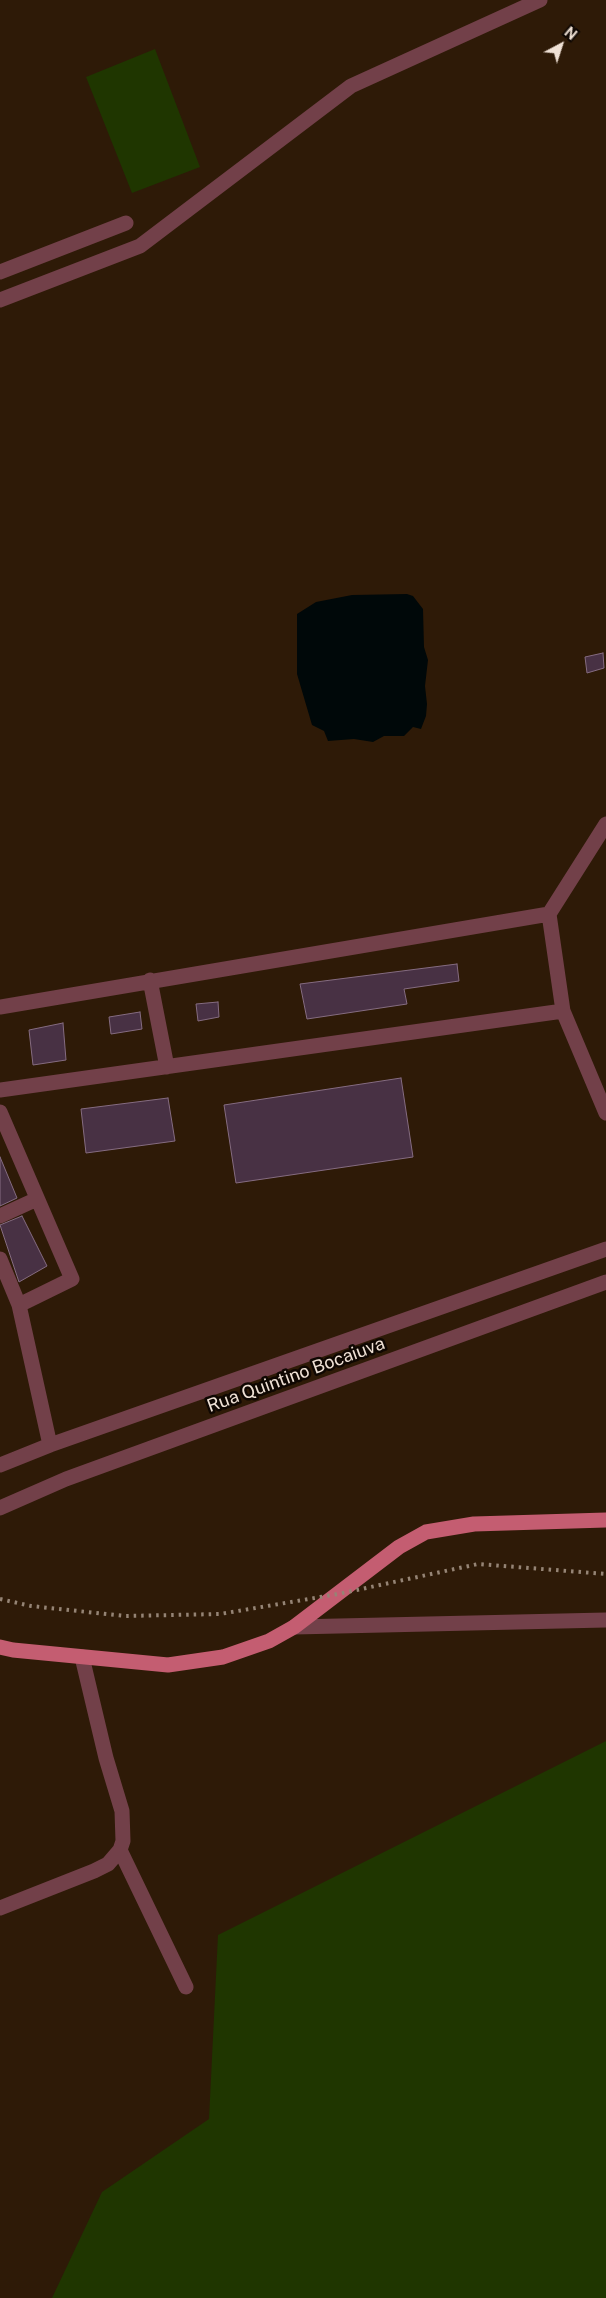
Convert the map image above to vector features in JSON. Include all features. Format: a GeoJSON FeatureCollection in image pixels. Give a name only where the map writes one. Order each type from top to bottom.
{"type":"FeatureCollection","features":[{"type":"Feature","properties":{"kind":"main road"},"geometry":{"type":"LineString","coordinates":[[0,1647],[13,1650],[168,1665],[223,1657],[269,1641],[294,1627],[399,1547],[426,1532],[474,1524],[606,1520]]}},
{"type":"Feature","properties":{"kind":"street"},"geometry":{"type":"LineString","coordinates":[[0,300],[140,246],[351,86],[540,0]]}},
{"type":"Feature","properties":{"kind":"street"},"geometry":{"type":"LineString","coordinates":[[0,272],[126,224]]}},
{"type":"Feature","properties":{"kind":"street"},"geometry":{"type":"LineString","coordinates":[[606,824],[548,914],[563,1011],[606,1113]]}},
{"type":"Feature","properties":{"kind":"street"},"geometry":{"type":"LineString","coordinates":[[0,1007],[150,980],[548,914]]}},
{"type":"Feature","properties":{"kind":"street"},"geometry":{"type":"LineString","coordinates":[[150,980],[167,1067]]}},
{"type":"Feature","properties":{"kind":"street"},"geometry":{"type":"LineString","coordinates":[[0,1090],[563,1011]]}},
{"type":"Feature","properties":{"kind":"street"},"geometry":{"type":"LineString","coordinates":[[0,1112],[72,1279],[19,1305]]}},
{"type":"Feature","properties":{"kind":"street"},"geometry":{"type":"LineString","coordinates":[[0,1216],[37,1199]]}},
{"type":"Feature","properties":{"kind":"street"},"geometry":{"type":"LineString","coordinates":[[0,1465],[50,1445],[606,1249]]}},
{"type":"Feature","properties":{"kind":"street"},"geometry":{"type":"LineString","coordinates":[[0,1259],[19,1305],[50,1445]]}},
{"type":"Feature","properties":{"kind":"street","name":"Rua Quintino Bocaiuva"},"geometry":{"type":"LineString","coordinates":[[0,1508],[66,1479],[606,1282]]}},
{"type":"Feature","properties":{"kind":"street"},"geometry":{"type":"LineString","coordinates":[[294,1627],[606,1620]]}},
{"type":"Feature","properties":{"kind":"street"},"geometry":{"type":"LineString","coordinates":[[0,1908],[94,1871],[108,1864],[120,1850],[124,1831],[122,1811],[106,1758],[82,1657]]}},
{"type":"Feature","properties":{"kind":"street"},"geometry":{"type":"LineString","coordinates":[[120,1850],[186,1987]]}},
{"type":"Feature","properties":{"kind":"green space"},"geometry":{"type":"Polygon","coordinates":[[[155,49],[200,167],[132,193],[86,77],[155,49]]]}},
{"type":"Feature","properties":{"kind":"green space"},"geometry":{"type":"Polygon","coordinates":[[[606,1741],[606,2298],[52,2298],[102,2192],[209,2119],[218,1935],[606,1741]]]}},
{"type":"Feature","properties":{"kind":"shaded area"},"geometry":{"type":"Polygon","coordinates":[[[407,594],[413,596],[423,609],[424,647],[428,660],[425,686],[426,716],[421,729],[413,727],[404,736],[384,736],[373,742],[354,739],[328,741],[324,731],[312,725],[297,674],[297,614],[316,602],[352,595],[407,594]]]}},
{"type":"Feature","properties":{"kind":"building"},"geometry":{"type":"Polygon","coordinates":[[[603,653],[604,668],[587,673],[585,657],[603,653]]]}},
{"type":"Feature","properties":{"kind":"building"},"geometry":{"type":"Polygon","coordinates":[[[457,964],[459,981],[404,989],[407,1004],[307,1019],[300,984],[457,964]]]}},
{"type":"Feature","properties":{"kind":"building"},"geometry":{"type":"Polygon","coordinates":[[[218,1002],[219,1017],[198,1021],[196,1004],[218,1002]]]}},
{"type":"Feature","properties":{"kind":"building"},"geometry":{"type":"Polygon","coordinates":[[[140,1012],[142,1029],[111,1034],[109,1017],[140,1012]]]}},
{"type":"Feature","properties":{"kind":"building"},"geometry":{"type":"Polygon","coordinates":[[[63,1023],[66,1060],[33,1065],[29,1030],[63,1023]]]}},
{"type":"Feature","properties":{"kind":"building"},"geometry":{"type":"Polygon","coordinates":[[[401,1078],[413,1157],[236,1183],[224,1105],[401,1078]]]}},
{"type":"Feature","properties":{"kind":"building"},"geometry":{"type":"Polygon","coordinates":[[[168,1098],[175,1141],[86,1153],[81,1109],[168,1098]]]}},
{"type":"Feature","properties":{"kind":"building"},"geometry":{"type":"Polygon","coordinates":[[[0,1157],[17,1198],[0,1206],[0,1157]]]}},
{"type":"Feature","properties":{"kind":"building"},"geometry":{"type":"Polygon","coordinates":[[[22,1216],[47,1266],[19,1282],[0,1225],[22,1216]]]}},
{"type":"Feature","properties":{"kind":"railway"},"geometry":{"type":"LineString","coordinates":[[0,1599],[31,1606],[125,1616],[220,1614],[338,1594],[478,1564],[606,1574]]}}]}
